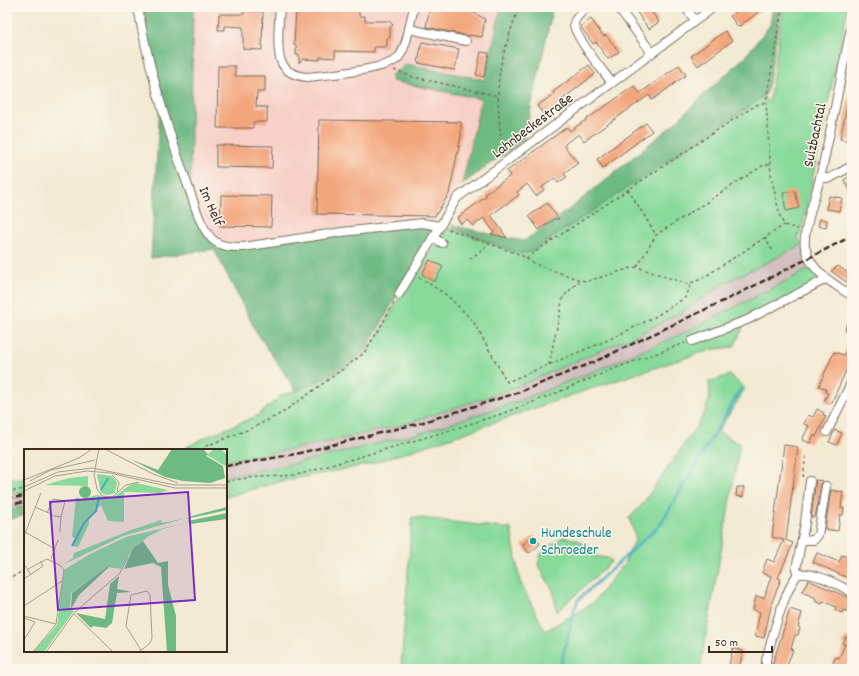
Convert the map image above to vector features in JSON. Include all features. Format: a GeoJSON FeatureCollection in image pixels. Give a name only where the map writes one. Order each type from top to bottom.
{"type":"FeatureCollection","features":[{"type":"Feature","properties":{"kind":"street","name":"Im Helf"},"geometry":{"type":"LineString","coordinates":[[138,7],[142,34],[160,103],[200,219],[212,239],[221,245],[243,247],[342,232],[422,223],[440,226]]}},
{"type":"Feature","properties":{"kind":"street"},"geometry":{"type":"LineString","coordinates":[[280,7],[279,52],[281,62],[287,70],[298,76],[307,77],[385,66],[398,59],[404,48],[414,7]]}},
{"type":"Feature","properties":{"kind":"street"},"geometry":{"type":"LineString","coordinates":[[588,7],[576,18],[574,22],[575,30],[579,38],[612,83]]}},
{"type":"Feature","properties":{"kind":"street"},"geometry":{"type":"LineString","coordinates":[[618,7],[652,53]]}},
{"type":"Feature","properties":{"kind":"street"},"geometry":{"type":"LineString","coordinates":[[686,7],[695,20]]}},
{"type":"Feature","properties":{"kind":"street","name":"Lahnbeckestraße"},"geometry":{"type":"LineString","coordinates":[[399,294],[457,198],[714,7]]}},
{"type":"Feature","properties":{"kind":"street","name":"Sulzbachtal"},"geometry":{"type":"LineString","coordinates":[[826,279],[817,270],[807,252],[804,241],[820,178],[852,23]]}},
{"type":"Feature","properties":{"kind":"street"},"geometry":{"type":"LineString","coordinates":[[409,28],[466,41]]}},
{"type":"Feature","properties":{"kind":"street"},"geometry":{"type":"LineString","coordinates":[[820,178],[830,178],[852,166]]}},
{"type":"Feature","properties":{"kind":"street"},"geometry":{"type":"LineString","coordinates":[[433,237],[442,243]]}},
{"type":"Feature","properties":{"kind":"street"},"geometry":{"type":"LineString","coordinates":[[692,340],[746,320],[826,279],[852,296]]}},
{"type":"Feature","properties":{"kind":"street"},"geometry":{"type":"LineString","coordinates":[[827,432],[852,381]]}},
{"type":"Feature","properties":{"kind":"street"},"geometry":{"type":"LineString","coordinates":[[798,574],[796,569],[802,540],[810,481]]}},
{"type":"Feature","properties":{"kind":"street"},"geometry":{"type":"LineString","coordinates":[[802,540],[814,540],[818,535],[826,486]]}},
{"type":"Feature","properties":{"kind":"street"},"geometry":{"type":"LineString","coordinates":[[766,669],[766,660],[783,606],[792,582],[798,574],[806,573],[852,592]]}},
{"type":"Feature","properties":{"kind":"path"},"geometry":{"type":"LineString","coordinates":[[503,164],[499,96],[500,71],[504,52],[519,7]]}},
{"type":"Feature","properties":{"kind":"path"},"geometry":{"type":"LineString","coordinates":[[782,7],[766,102],[770,164],[778,210],[784,225]]}},
{"type":"Feature","properties":{"kind":"path"},"geometry":{"type":"LineString","coordinates":[[385,66],[413,77],[499,96]]}},
{"type":"Feature","properties":{"kind":"path"},"geometry":{"type":"LineString","coordinates":[[526,258],[756,105],[766,102]]}},
{"type":"Feature","properties":{"kind":"path"},"geometry":{"type":"LineString","coordinates":[[637,267],[656,235],[762,166],[770,164]]}},
{"type":"Feature","properties":{"kind":"path"},"geometry":{"type":"LineString","coordinates":[[628,189],[656,235]]}},
{"type":"Feature","properties":{"kind":"path"},"geometry":{"type":"LineString","coordinates":[[440,226],[521,255],[536,264],[580,280],[588,281],[637,267],[683,283],[691,283],[709,274],[784,225],[806,232]]}},
{"type":"Feature","properties":{"kind":"path"},"geometry":{"type":"LineString","coordinates":[[765,237],[772,250]]}},
{"type":"Feature","properties":{"kind":"path"},"geometry":{"type":"LineString","coordinates":[[470,259],[489,244]]}},
{"type":"Feature","properties":{"kind":"path"},"geometry":{"type":"LineString","coordinates":[[412,272],[448,296],[473,321],[507,382],[608,340],[653,318],[686,297],[691,283]]}},
{"type":"Feature","properties":{"kind":"path"},"geometry":{"type":"LineString","coordinates":[[548,365],[563,296],[580,280]]}},
{"type":"Feature","properties":{"kind":"path"},"geometry":{"type":"LineString","coordinates":[[202,449],[206,446],[252,428],[282,413],[343,370],[364,353],[399,294]]}},
{"type":"Feature","properties":{"kind":"path"},"geometry":{"type":"LineString","coordinates":[[227,482],[301,474],[451,430],[549,396],[613,369],[692,340]]}},
{"type":"Feature","properties":{"kind":"path"},"geometry":{"type":"LineString","coordinates":[[7,492],[24,488]]}},
{"type":"Feature","properties":{"kind":"path"},"geometry":{"type":"LineString","coordinates":[[7,580],[24,571]]}},
{"type":"Feature","properties":{"kind":"shaded area"},"geometry":{"type":"Polygon","coordinates":[[[193,7],[501,7],[486,81],[407,64],[391,75],[392,81],[481,99],[462,185],[454,192],[432,227],[272,246],[210,241],[190,196],[193,7]]]}},
{"type":"Feature","properties":{"kind":"shaded area"},"geometry":{"type":"Polygon","coordinates":[[[802,245],[813,267],[682,334],[519,401],[424,432],[298,463],[227,476],[227,461],[342,439],[405,424],[509,390],[637,335],[680,313],[725,283],[802,245]]]}},
{"type":"Feature","properties":{"kind":"shaded area"},"geometry":{"type":"Polygon","coordinates":[[[24,492],[24,507],[7,509],[7,495],[24,492]]]}},
{"type":"Feature","properties":{"kind":"green space"},"geometry":{"type":"Polygon","coordinates":[[[138,7],[193,7],[190,196],[198,221],[221,247],[406,226],[432,227],[410,272],[377,331],[363,352],[342,369],[296,391],[256,331],[214,249],[151,258],[160,103],[138,7]]]}},
{"type":"Feature","properties":{"kind":"green space"},"geometry":{"type":"Polygon","coordinates":[[[501,7],[553,7],[524,140],[462,185],[481,99],[392,81],[391,75],[400,70],[406,64],[485,80],[501,7]]]}},
{"type":"Feature","properties":{"kind":"green space"},"geometry":{"type":"Polygon","coordinates":[[[773,7],[781,7],[767,93],[750,106],[531,252],[518,253],[453,228],[452,225],[524,241],[571,208],[674,124],[745,57],[770,25],[773,7]]]}},
{"type":"Feature","properties":{"kind":"green space"},"geometry":{"type":"Polygon","coordinates":[[[783,7],[848,7],[801,234],[797,235],[802,245],[725,283],[680,313],[637,335],[509,390],[405,424],[273,453],[227,461],[227,449],[183,449],[206,437],[257,416],[282,395],[296,391],[340,370],[344,370],[364,353],[380,332],[415,273],[448,228],[518,253],[608,200],[763,96],[769,103],[783,7]]]}},
{"type":"Feature","properties":{"kind":"green space"},"geometry":{"type":"Polygon","coordinates":[[[813,267],[817,276],[815,284],[745,323],[734,347],[715,349],[691,356],[367,465],[278,482],[227,497],[227,476],[298,463],[424,432],[519,401],[682,334],[813,267]]]}},
{"type":"Feature","properties":{"kind":"green space"},"geometry":{"type":"Polygon","coordinates":[[[730,375],[745,389],[718,432],[740,444],[700,669],[401,669],[412,517],[511,529],[520,582],[545,631],[593,603],[624,564],[636,538],[629,518],[641,506],[705,412],[710,397],[709,382],[730,375]]]}},
{"type":"Feature","properties":{"kind":"green space"},"geometry":{"type":"Polygon","coordinates":[[[7,478],[24,478],[24,492],[7,495],[7,478]]]}},
{"type":"Feature","properties":{"kind":"green space"},"geometry":{"type":"Polygon","coordinates":[[[22,507],[23,516],[7,520],[7,510],[22,507]]]}},
{"type":"Feature","properties":{"kind":"green space","name":"Hundeschule Schroeder"},"geometry":{"type":"Polygon","coordinates":[[[563,537],[578,540],[584,544],[594,556],[607,558],[612,561],[557,612],[553,590],[538,565],[541,554],[563,537]]]}},
{"type":"Feature","properties":{"kind":"building"},"geometry":{"type":"Polygon","coordinates":[[[296,7],[359,7],[359,16],[365,16],[365,21],[389,21],[393,25],[390,27],[390,38],[387,38],[387,45],[385,47],[374,47],[374,52],[335,51],[335,58],[320,57],[320,60],[303,59],[299,63],[299,55],[296,55],[296,46],[294,45],[296,7]]]}},
{"type":"Feature","properties":{"kind":"building"},"geometry":{"type":"Polygon","coordinates":[[[430,7],[475,7],[474,13],[485,19],[482,37],[469,36],[426,27],[430,7]]]}},
{"type":"Feature","properties":{"kind":"building"},"geometry":{"type":"Polygon","coordinates":[[[633,7],[648,7],[659,22],[649,29],[633,7]]]}},
{"type":"Feature","properties":{"kind":"building"},"geometry":{"type":"Polygon","coordinates":[[[743,7],[757,7],[760,11],[738,27],[730,16],[743,7]]]}},
{"type":"Feature","properties":{"kind":"building"},"geometry":{"type":"Polygon","coordinates":[[[244,11],[263,11],[262,50],[243,49],[243,27],[225,26],[225,30],[218,30],[219,14],[244,14],[244,11]]]}},
{"type":"Feature","properties":{"kind":"building"},"geometry":{"type":"Polygon","coordinates":[[[591,19],[603,36],[606,35],[619,52],[608,59],[596,42],[593,44],[581,27],[591,19]]]}},
{"type":"Feature","properties":{"kind":"building"},"geometry":{"type":"Polygon","coordinates":[[[725,31],[732,41],[698,66],[691,56],[725,31]]]}},
{"type":"Feature","properties":{"kind":"building"},"geometry":{"type":"Polygon","coordinates":[[[422,42],[459,49],[455,70],[418,63],[422,42]]]}},
{"type":"Feature","properties":{"kind":"building"},"geometry":{"type":"Polygon","coordinates":[[[481,52],[489,53],[484,77],[476,75],[481,52]]]}},
{"type":"Feature","properties":{"kind":"building"},"geometry":{"type":"Polygon","coordinates":[[[589,65],[595,74],[560,101],[562,104],[545,116],[537,106],[589,65]]]}},
{"type":"Feature","properties":{"kind":"building"},"geometry":{"type":"Polygon","coordinates":[[[679,65],[686,75],[652,100],[649,95],[584,141],[579,134],[566,143],[564,146],[578,163],[564,174],[567,177],[558,183],[555,178],[542,187],[544,190],[536,196],[527,184],[517,192],[519,195],[491,215],[507,238],[491,234],[494,232],[484,218],[473,226],[467,220],[461,224],[457,218],[487,196],[485,194],[510,176],[507,171],[567,127],[570,131],[634,86],[640,93],[679,65]]]}},
{"type":"Feature","properties":{"kind":"building"},"geometry":{"type":"Polygon","coordinates":[[[218,66],[235,66],[235,76],[265,76],[265,92],[257,92],[256,107],[267,107],[267,122],[253,122],[253,128],[217,128],[218,66]]]}},
{"type":"Feature","properties":{"kind":"building"},"geometry":{"type":"Polygon","coordinates":[[[849,98],[852,99],[852,141],[840,139],[849,98]]]}},
{"type":"Feature","properties":{"kind":"building"},"geometry":{"type":"Polygon","coordinates":[[[319,120],[461,122],[461,136],[449,194],[435,216],[317,214],[319,120]]]}},
{"type":"Feature","properties":{"kind":"building"},"geometry":{"type":"Polygon","coordinates":[[[646,123],[652,131],[603,168],[597,159],[646,123]]]}},
{"type":"Feature","properties":{"kind":"building"},"geometry":{"type":"Polygon","coordinates":[[[216,145],[273,146],[272,168],[216,167],[216,145]]]}},
{"type":"Feature","properties":{"kind":"building"},"geometry":{"type":"Polygon","coordinates":[[[852,175],[852,194],[844,180],[852,175]]]}},
{"type":"Feature","properties":{"kind":"building"},"geometry":{"type":"Polygon","coordinates":[[[795,191],[799,208],[786,211],[783,193],[795,191]]]}},
{"type":"Feature","properties":{"kind":"building"},"geometry":{"type":"Polygon","coordinates":[[[221,195],[272,196],[271,227],[220,226],[221,195]]]}},
{"type":"Feature","properties":{"kind":"building"},"geometry":{"type":"Polygon","coordinates":[[[829,196],[842,198],[839,211],[826,209],[829,196]]]}},
{"type":"Feature","properties":{"kind":"building"},"geometry":{"type":"Polygon","coordinates":[[[547,203],[559,219],[554,219],[539,230],[529,216],[547,203]]]}},
{"type":"Feature","properties":{"kind":"building"},"geometry":{"type":"Polygon","coordinates":[[[820,219],[827,220],[826,228],[818,226],[820,219]]]}},
{"type":"Feature","properties":{"kind":"building"},"geometry":{"type":"Polygon","coordinates":[[[430,260],[443,267],[434,282],[422,274],[430,260]]]}},
{"type":"Feature","properties":{"kind":"building"},"geometry":{"type":"Polygon","coordinates":[[[838,266],[852,276],[852,286],[831,271],[838,266]]]}},
{"type":"Feature","properties":{"kind":"building"},"geometry":{"type":"Polygon","coordinates":[[[852,313],[852,333],[844,330],[852,313]]]}},
{"type":"Feature","properties":{"kind":"building"},"geometry":{"type":"Polygon","coordinates":[[[852,336],[852,357],[831,404],[824,401],[828,393],[825,392],[826,389],[819,386],[834,352],[844,355],[852,336]]]}},
{"type":"Feature","properties":{"kind":"building"},"geometry":{"type":"Polygon","coordinates":[[[817,409],[826,416],[816,437],[814,435],[810,443],[802,440],[809,426],[804,424],[808,415],[813,417],[817,409]]]}},
{"type":"Feature","properties":{"kind":"building"},"geometry":{"type":"Polygon","coordinates":[[[835,430],[842,433],[837,445],[829,442],[835,430]]]}},
{"type":"Feature","properties":{"kind":"building"},"geometry":{"type":"Polygon","coordinates":[[[784,445],[798,447],[786,540],[793,543],[778,578],[781,579],[772,602],[764,638],[755,636],[760,612],[753,610],[756,596],[764,598],[771,576],[762,573],[767,559],[774,562],[784,540],[772,537],[784,445]]]}},
{"type":"Feature","properties":{"kind":"building"},"geometry":{"type":"Polygon","coordinates":[[[816,480],[823,481],[815,517],[811,517],[816,480]]]}},
{"type":"Feature","properties":{"kind":"building"},"geometry":{"type":"Polygon","coordinates":[[[737,487],[744,487],[743,497],[736,496],[737,487]]]}},
{"type":"Feature","properties":{"kind":"building"},"geometry":{"type":"Polygon","coordinates":[[[831,490],[843,492],[841,508],[844,508],[843,515],[840,515],[838,531],[825,529],[831,490]]]}},
{"type":"Feature","properties":{"kind":"building","name":"Hundeschule Schroeder"},"geometry":{"type":"Polygon","coordinates":[[[534,536],[540,544],[529,553],[522,545],[534,536]]]}},
{"type":"Feature","properties":{"kind":"building"},"geometry":{"type":"Polygon","coordinates":[[[817,553],[839,562],[842,555],[852,559],[852,580],[813,562],[817,553]]]}},
{"type":"Feature","properties":{"kind":"building"},"geometry":{"type":"Polygon","coordinates":[[[808,580],[852,599],[852,613],[843,610],[842,613],[835,610],[836,607],[823,601],[822,604],[815,601],[816,598],[802,592],[808,580]]]}},
{"type":"Feature","properties":{"kind":"building"},"geometry":{"type":"Polygon","coordinates":[[[790,609],[802,613],[798,627],[800,628],[798,635],[795,635],[791,649],[793,649],[786,669],[782,669],[772,666],[790,609]]]}},
{"type":"Feature","properties":{"kind":"building"},"geometry":{"type":"Polygon","coordinates":[[[852,631],[852,661],[848,669],[834,669],[836,665],[833,664],[834,660],[836,657],[839,658],[845,645],[842,643],[846,637],[849,638],[852,631]]]}},
{"type":"Feature","properties":{"kind":"building"},"geometry":{"type":"Polygon","coordinates":[[[733,648],[743,651],[739,669],[728,669],[733,648]]]}},
{"type":"Feature","properties":{"kind":"waterway"},"geometry":{"type":"LineString","coordinates":[[560,669],[574,610],[578,600],[660,525],[741,389]]}},
{"type":"Feature","properties":{"kind":"railway"},"geometry":{"type":"LineString","coordinates":[[227,466],[296,454],[420,423],[517,393],[594,362],[734,296],[852,236]]}},
{"type":"Feature","properties":{"kind":"railway"},"geometry":{"type":"LineString","coordinates":[[7,499],[24,496]]}},
{"type":"Feature","properties":{"kind":"railway"},"geometry":{"type":"LineString","coordinates":[[7,505],[24,502]]}},
{"type":"Feature","properties":{"kind":"place","name":"Hundeschule Schroeder"},"geometry":{"type":"Point","coordinates":[533,541]}}]}
